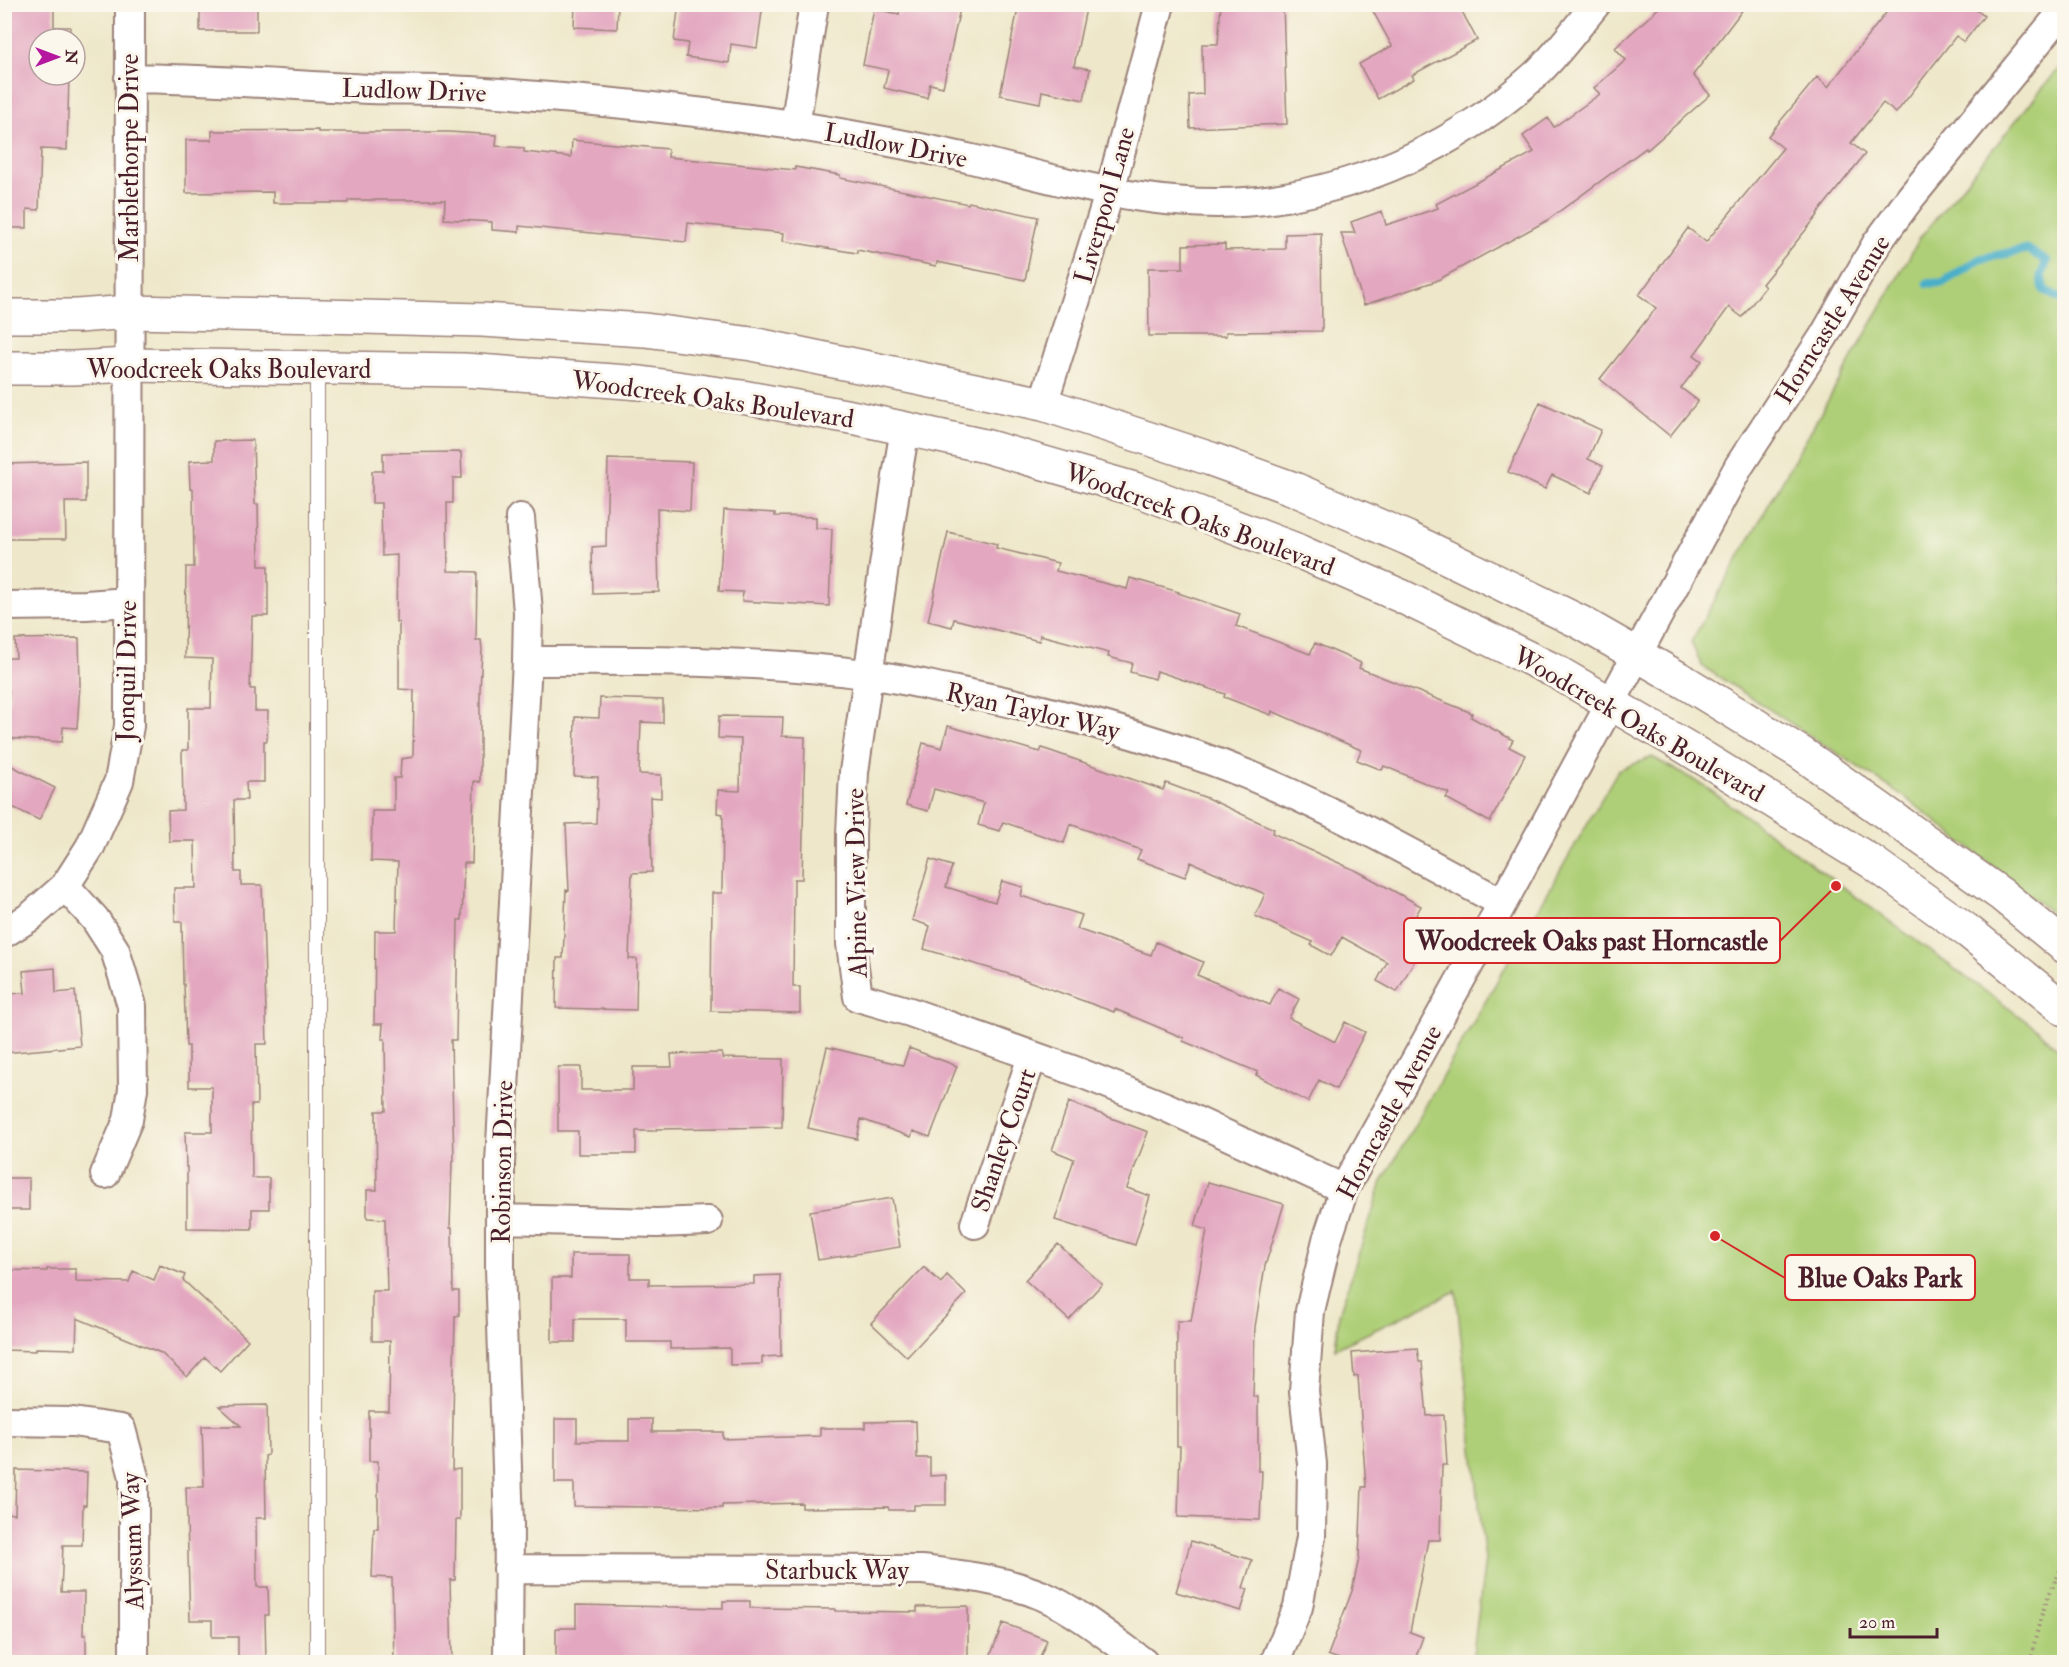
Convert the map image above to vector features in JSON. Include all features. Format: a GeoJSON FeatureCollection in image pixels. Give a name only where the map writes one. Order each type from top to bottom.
{"type":"FeatureCollection","features":[{"type":"Feature","properties":{"kind":"main road","name":"Woodcreek Oaks Boulevard"},"geometry":{"type":"LineString","coordinates":[[4,316],[78,316],[129,312],[482,320],[645,330],[752,344],[1043,404],[1200,455],[1294,489],[1407,538],[1580,622],[1685,681],[1801,753],[2002,895],[2064,946]]}},
{"type":"Feature","properties":{"kind":"main road","name":"Woodcreek Oaks Boulevard"},"geometry":{"type":"LineString","coordinates":[[4,368],[129,365],[464,370],[641,383],[754,399],[985,446],[1138,490],[1291,548],[1401,596],[1556,671],[1872,862],[1969,932],[2064,1009]]}},
{"type":"Feature","properties":{"kind":"street","name":"Marblethorpe Drive"},"geometry":{"type":"LineString","coordinates":[[129,365],[130,4]]}},
{"type":"Feature","properties":{"kind":"street"},"geometry":{"type":"LineString","coordinates":[[795,126],[814,4]]}},
{"type":"Feature","properties":{"kind":"street","name":"Liverpool Lane"},"geometry":{"type":"LineString","coordinates":[[1043,404],[1110,191],[1160,4]]}},
{"type":"Feature","properties":{"kind":"street","name":"Ludlow Drive"},"geometry":{"type":"LineString","coordinates":[[129,78],[481,92],[591,100],[795,126],[970,159],[1069,183],[1151,199],[1199,204],[1239,202],[1330,188],[1428,151],[1484,117],[1536,74],[1560,49],[1596,4]]}},
{"type":"Feature","properties":{"kind":"street","name":"Horncastle Avenue"},"geometry":{"type":"LineString","coordinates":[[1275,1662],[1298,1607],[1311,1537],[1312,1464],[1304,1391],[1310,1311],[1327,1240],[1344,1189],[1611,703],[1738,466],[1824,336],[1877,243],[1911,197],[2064,10]]}},
{"type":"Feature","properties":{"kind":"street","name":"Jonquil Drive"},"geometry":{"type":"LineString","coordinates":[[4,933],[30,917],[65,886],[90,847],[120,781],[129,726],[129,365]]}},
{"type":"Feature","properties":{"kind":"street","name":"Alpine View Drive"},"geometry":{"type":"LineString","coordinates":[[905,429],[854,772],[851,834],[851,944],[858,997],[910,1012],[1078,1072],[1166,1107],[1344,1189]]}},
{"type":"Feature","properties":{"kind":"street","name":"Robinson Drive"},"geometry":{"type":"LineString","coordinates":[[508,1662],[508,1524],[500,1219],[503,1080],[527,661],[528,612],[520,518]]}},
{"type":"Feature","properties":{"kind":"street"},"geometry":{"type":"LineString","coordinates":[[4,606],[128,602]]}},
{"type":"Feature","properties":{"kind":"street","name":"Ryan Taylor Way"},"geometry":{"type":"LineString","coordinates":[[527,661],[745,664],[867,674],[1010,702],[1121,730],[1251,776],[1355,825],[1502,903]]}},
{"type":"Feature","properties":{"kind":"street"},"geometry":{"type":"LineString","coordinates":[[65,886],[95,919],[115,950],[132,1006],[133,1089],[128,1120],[105,1174]]}},
{"type":"Feature","properties":{"kind":"street","name":"Shanley Court"},"geometry":{"type":"LineString","coordinates":[[975,1224],[1032,1057]]}},
{"type":"Feature","properties":{"kind":"street"},"geometry":{"type":"LineString","coordinates":[[500,1219],[657,1223],[708,1221]]}},
{"type":"Feature","properties":{"kind":"street","name":"Alyssum Way"},"geometry":{"type":"LineString","coordinates":[[4,1421],[73,1422],[121,1429],[134,1477],[134,1662]]}},
{"type":"Feature","properties":{"kind":"street","name":"Starbuck Way"},"geometry":{"type":"LineString","coordinates":[[508,1569],[922,1570],[982,1578],[1044,1596],[1090,1623],[1143,1662]]}},
{"type":"Feature","properties":{"kind":"lane"},"geometry":{"type":"LineString","coordinates":[[317,369],[317,1662]]}},
{"type":"Feature","properties":{"kind":"path"},"geometry":{"type":"LineString","coordinates":[[2031,1662],[2045,1601],[2062,1565],[2064,1532]]}},
{"type":"Feature","properties":{"kind":"path"},"geometry":{"type":"LineString","coordinates":[[2057,1578],[2064,1580]]}},
{"type":"Feature","properties":{"kind":"green space"},"geometry":{"type":"Polygon","coordinates":[[[2064,62],[2064,923],[1905,797],[1702,666],[1691,642],[1920,238],[2064,62]]]}},
{"type":"Feature","properties":{"kind":"green space"},"geometry":{"type":"Polygon","coordinates":[[[1652,757],[1703,785],[2037,1029],[2064,1055],[2064,1662],[1472,1662],[1485,1560],[1456,1291],[1335,1349],[1339,1314],[1382,1182],[1618,770],[1652,757]]]}},
{"type":"Feature","properties":{"kind":"building"},"geometry":{"type":"Polygon","coordinates":[[[4,4],[54,4],[54,27],[27,27],[27,87],[69,87],[67,150],[41,149],[39,210],[27,209],[27,228],[4,228],[4,4]]]}},
{"type":"Feature","properties":{"kind":"building"},"geometry":{"type":"Polygon","coordinates":[[[200,4],[257,4],[257,31],[200,31],[200,4]]]}},
{"type":"Feature","properties":{"kind":"building"},"geometry":{"type":"Polygon","coordinates":[[[575,4],[618,4],[617,29],[574,27],[575,4]]]}},
{"type":"Feature","properties":{"kind":"building"},"geometry":{"type":"Polygon","coordinates":[[[679,4],[763,4],[757,48],[731,44],[729,63],[686,57],[688,43],[674,41],[679,4]]]}},
{"type":"Feature","properties":{"kind":"building"},"geometry":{"type":"Polygon","coordinates":[[[901,4],[961,4],[943,87],[930,84],[927,98],[884,88],[888,70],[863,65],[874,9],[899,14],[901,4]]]}},
{"type":"Feature","properties":{"kind":"building"},"geometry":{"type":"Polygon","coordinates":[[[1019,4],[1087,4],[1074,66],[1090,69],[1084,100],[1042,91],[1040,103],[1000,95],[1019,4]]]}},
{"type":"Feature","properties":{"kind":"building"},"geometry":{"type":"Polygon","coordinates":[[[1221,4],[1283,4],[1287,124],[1190,128],[1189,95],[1203,94],[1202,44],[1218,44],[1221,4]]]}},
{"type":"Feature","properties":{"kind":"building"},"geometry":{"type":"Polygon","coordinates":[[[1369,4],[1458,4],[1477,40],[1412,75],[1414,79],[1378,99],[1359,64],[1392,46],[1369,4]]]}},
{"type":"Feature","properties":{"kind":"building"},"geometry":{"type":"Polygon","coordinates":[[[1663,4],[1747,4],[1693,75],[1710,95],[1647,150],[1646,148],[1546,221],[1436,281],[1364,305],[1341,233],[1355,233],[1351,222],[1382,211],[1386,225],[1438,208],[1436,204],[1534,152],[1523,136],[1548,118],[1554,127],[1600,94],[1594,88],[1626,60],[1615,48],[1663,4]]]}},
{"type":"Feature","properties":{"kind":"building"},"geometry":{"type":"Polygon","coordinates":[[[1893,4],[1969,4],[1984,16],[1964,42],[1956,36],[1896,113],[1883,103],[1851,143],[1865,154],[1762,284],[1765,287],[1742,317],[1729,307],[1694,355],[1702,361],[1681,388],[1698,401],[1670,436],[1600,379],[1656,308],[1639,295],[1688,228],[1706,242],[1783,148],[1768,136],[1817,77],[1828,87],[1893,4]]]}},
{"type":"Feature","properties":{"kind":"building"},"geometry":{"type":"Polygon","coordinates":[[[318,130],[318,132],[449,132],[497,135],[496,146],[524,148],[524,152],[571,157],[572,140],[668,149],[668,157],[795,170],[795,167],[1038,217],[1025,280],[937,262],[936,266],[857,250],[857,253],[783,241],[784,233],[688,223],[686,242],[519,226],[519,232],[492,230],[492,222],[444,219],[445,200],[273,203],[273,192],[186,193],[186,140],[212,140],[212,131],[318,130]]]}},
{"type":"Feature","properties":{"kind":"building"},"geometry":{"type":"Polygon","coordinates":[[[1321,233],[1322,331],[1226,332],[1226,336],[1149,336],[1148,268],[1183,268],[1183,245],[1225,244],[1225,250],[1285,249],[1285,234],[1321,233]]]}},
{"type":"Feature","properties":{"kind":"building"},"geometry":{"type":"Polygon","coordinates":[[[1540,402],[1601,430],[1588,459],[1603,466],[1591,493],[1552,475],[1545,489],[1508,472],[1540,402]]]}},
{"type":"Feature","properties":{"kind":"building"},"geometry":{"type":"Polygon","coordinates":[[[253,440],[255,504],[258,504],[259,566],[268,566],[268,616],[252,616],[250,689],[255,689],[255,711],[268,711],[267,741],[264,741],[264,782],[246,782],[247,800],[234,800],[235,872],[241,872],[241,885],[262,885],[267,1044],[256,1044],[257,1105],[251,1105],[252,1178],[269,1178],[269,1209],[252,1209],[252,1229],[187,1228],[185,1132],[212,1132],[212,1087],[189,1087],[182,922],[175,922],[174,888],[196,888],[195,841],[169,841],[168,811],[183,810],[182,750],[188,750],[188,708],[211,708],[212,659],[185,658],[186,567],[194,567],[193,489],[190,489],[189,461],[214,460],[214,441],[253,440]]]}},
{"type":"Feature","properties":{"kind":"building"},"geometry":{"type":"Polygon","coordinates":[[[461,452],[462,478],[453,478],[453,503],[447,503],[448,571],[477,572],[476,640],[481,640],[482,650],[480,782],[474,781],[472,863],[464,863],[462,920],[458,920],[456,1040],[451,1040],[454,1161],[452,1161],[450,1228],[452,1228],[453,1291],[459,1291],[459,1316],[455,1316],[452,1470],[460,1469],[460,1520],[456,1520],[455,1580],[450,1580],[452,1662],[394,1662],[392,1578],[372,1577],[374,1528],[378,1528],[378,1461],[369,1461],[369,1411],[389,1411],[390,1341],[372,1341],[372,1291],[387,1291],[385,1219],[367,1218],[367,1190],[377,1190],[376,1111],[386,1111],[383,1024],[374,1024],[375,931],[396,931],[398,862],[371,861],[372,811],[394,811],[394,778],[400,778],[401,759],[413,757],[414,690],[399,689],[399,622],[396,622],[397,555],[382,556],[381,503],[372,503],[372,471],[383,471],[383,453],[461,452]]]}},
{"type":"Feature","properties":{"kind":"building"},"geometry":{"type":"Polygon","coordinates":[[[608,459],[692,462],[690,511],[657,509],[659,592],[593,594],[592,547],[606,546],[608,459]]]}},
{"type":"Feature","properties":{"kind":"building"},"geometry":{"type":"Polygon","coordinates":[[[86,462],[86,502],[65,502],[66,539],[4,539],[4,464],[86,462]]]}},
{"type":"Feature","properties":{"kind":"building"},"geometry":{"type":"Polygon","coordinates":[[[724,510],[775,513],[775,516],[816,517],[816,528],[832,529],[829,606],[742,601],[743,592],[719,591],[724,510]]]}},
{"type":"Feature","properties":{"kind":"building"},"geometry":{"type":"Polygon","coordinates":[[[948,532],[997,544],[996,548],[1058,563],[1056,571],[1127,589],[1130,578],[1179,592],[1240,614],[1236,626],[1310,654],[1315,643],[1361,663],[1359,668],[1472,713],[1471,717],[1513,740],[1509,747],[1525,755],[1490,822],[1446,798],[1449,793],[1384,766],[1382,770],[1357,760],[1361,750],[1272,711],[1271,715],[1224,697],[1225,694],[1157,671],[1155,679],[1130,672],[1132,663],[1108,657],[1109,653],[1040,635],[1039,641],[954,619],[952,627],[928,621],[948,532]]]}},
{"type":"Feature","properties":{"kind":"building"},"geometry":{"type":"Polygon","coordinates":[[[79,638],[80,685],[77,728],[63,727],[62,742],[6,738],[9,690],[4,690],[4,658],[16,658],[15,639],[79,638]]]}},
{"type":"Feature","properties":{"kind":"building"},"geometry":{"type":"Polygon","coordinates":[[[600,698],[663,700],[663,723],[641,722],[639,774],[661,775],[661,798],[650,797],[652,872],[632,873],[629,959],[637,959],[636,1010],[556,1008],[557,958],[563,958],[566,890],[569,891],[566,824],[596,823],[598,777],[574,776],[575,717],[599,718],[600,698]]]}},
{"type":"Feature","properties":{"kind":"building"},"geometry":{"type":"Polygon","coordinates":[[[719,716],[783,717],[782,736],[805,737],[802,879],[794,879],[793,987],[800,987],[800,1013],[711,1011],[712,893],[722,893],[723,814],[717,813],[718,790],[740,791],[741,739],[718,738],[719,716]]]}},
{"type":"Feature","properties":{"kind":"building"},"geometry":{"type":"Polygon","coordinates":[[[948,726],[1040,752],[1042,748],[1163,790],[1166,783],[1207,798],[1274,829],[1272,833],[1359,872],[1421,906],[1410,926],[1428,936],[1397,992],[1377,981],[1387,962],[1342,937],[1331,956],[1311,945],[1313,942],[1255,916],[1265,894],[1191,862],[1185,877],[1137,859],[1141,850],[1070,824],[1064,843],[1003,822],[1000,831],[978,825],[984,803],[934,789],[928,811],[906,805],[923,743],[942,748],[948,726]]]}},
{"type":"Feature","properties":{"kind":"building"},"geometry":{"type":"Polygon","coordinates":[[[4,762],[55,788],[39,820],[4,803],[4,762]]]}},
{"type":"Feature","properties":{"kind":"building"},"geometry":{"type":"Polygon","coordinates":[[[930,859],[952,866],[946,887],[995,902],[1002,881],[1023,887],[1021,896],[1082,915],[1077,929],[1151,955],[1156,942],[1203,962],[1197,975],[1270,1005],[1278,988],[1299,999],[1289,1018],[1335,1042],[1345,1022],[1365,1032],[1336,1089],[1319,1080],[1308,1102],[1256,1075],[1258,1072],[1183,1041],[1184,1038],[1115,1009],[1114,1012],[1009,974],[924,949],[930,926],[912,920],[930,859]]]}},
{"type":"Feature","properties":{"kind":"building"},"geometry":{"type":"Polygon","coordinates":[[[55,968],[56,993],[75,991],[80,1046],[4,1053],[4,994],[25,993],[23,971],[55,968]]]}},
{"type":"Feature","properties":{"kind":"building"},"geometry":{"type":"Polygon","coordinates":[[[827,1047],[903,1065],[909,1048],[957,1066],[930,1137],[913,1131],[911,1137],[861,1119],[857,1139],[808,1128],[827,1047]]]}},
{"type":"Feature","properties":{"kind":"building"},"geometry":{"type":"Polygon","coordinates":[[[722,1053],[722,1058],[783,1059],[782,1127],[636,1131],[636,1154],[578,1154],[578,1131],[558,1131],[558,1067],[581,1067],[581,1090],[633,1090],[633,1067],[672,1067],[671,1054],[722,1053]]]}},
{"type":"Feature","properties":{"kind":"building"},"geometry":{"type":"Polygon","coordinates":[[[1069,1102],[1148,1132],[1127,1188],[1150,1196],[1135,1245],[1055,1220],[1074,1159],[1052,1150],[1069,1102]]]}},
{"type":"Feature","properties":{"kind":"building"},"geometry":{"type":"Polygon","coordinates":[[[4,1178],[29,1178],[29,1210],[4,1210],[4,1178]]]}},
{"type":"Feature","properties":{"kind":"building"},"geometry":{"type":"Polygon","coordinates":[[[1208,1182],[1284,1204],[1265,1266],[1255,1327],[1253,1397],[1258,1397],[1258,1471],[1262,1471],[1260,1520],[1178,1517],[1180,1446],[1177,1446],[1177,1321],[1191,1321],[1207,1230],[1195,1226],[1208,1182]]]}},
{"type":"Feature","properties":{"kind":"building"},"geometry":{"type":"Polygon","coordinates":[[[892,1198],[900,1247],[818,1260],[810,1211],[892,1198]]]}},
{"type":"Feature","properties":{"kind":"building"},"geometry":{"type":"Polygon","coordinates":[[[1058,1244],[1102,1284],[1069,1320],[1025,1280],[1058,1244]]]}},
{"type":"Feature","properties":{"kind":"building"},"geometry":{"type":"Polygon","coordinates":[[[571,1254],[630,1254],[630,1278],[649,1278],[649,1285],[754,1284],[754,1276],[780,1275],[781,1356],[762,1357],[762,1364],[730,1365],[730,1348],[670,1349],[670,1342],[626,1342],[626,1319],[575,1319],[575,1342],[552,1342],[552,1278],[571,1278],[571,1254]]]}},
{"type":"Feature","properties":{"kind":"building"},"geometry":{"type":"Polygon","coordinates":[[[160,1265],[185,1275],[183,1280],[248,1340],[220,1371],[205,1357],[187,1377],[161,1353],[77,1318],[76,1349],[4,1350],[4,1270],[76,1269],[76,1281],[129,1282],[133,1271],[154,1280],[160,1265]]]}},
{"type":"Feature","properties":{"kind":"building"},"geometry":{"type":"Polygon","coordinates":[[[924,1267],[941,1283],[947,1275],[966,1294],[907,1357],[871,1323],[924,1267]]]}},
{"type":"Feature","properties":{"kind":"building"},"geometry":{"type":"Polygon","coordinates":[[[1417,1348],[1419,1362],[1422,1362],[1427,1416],[1444,1415],[1447,1465],[1442,1465],[1440,1540],[1428,1540],[1410,1632],[1423,1637],[1414,1662],[1347,1662],[1328,1655],[1352,1591],[1359,1558],[1362,1487],[1366,1487],[1358,1376],[1354,1377],[1352,1353],[1417,1348]]]}},
{"type":"Feature","properties":{"kind":"building"},"geometry":{"type":"Polygon","coordinates":[[[267,1405],[266,1518],[256,1518],[257,1587],[268,1587],[269,1615],[265,1615],[266,1662],[238,1662],[238,1637],[212,1637],[212,1620],[190,1620],[186,1487],[204,1487],[202,1426],[241,1426],[219,1406],[267,1405]]]}},
{"type":"Feature","properties":{"kind":"building"},"geometry":{"type":"Polygon","coordinates":[[[555,1419],[577,1419],[577,1441],[629,1441],[629,1419],[652,1419],[652,1432],[723,1432],[723,1439],[820,1436],[820,1428],[865,1428],[865,1422],[916,1421],[917,1458],[930,1458],[930,1476],[946,1475],[946,1505],[914,1505],[914,1510],[889,1510],[888,1507],[802,1508],[802,1503],[722,1505],[722,1508],[574,1506],[574,1483],[555,1483],[555,1419]]]}},
{"type":"Feature","properties":{"kind":"building"},"geometry":{"type":"Polygon","coordinates":[[[16,1470],[87,1472],[82,1545],[63,1545],[61,1592],[84,1592],[83,1635],[86,1635],[86,1662],[5,1662],[5,1513],[15,1514],[16,1470]]]}},
{"type":"Feature","properties":{"kind":"building"},"geometry":{"type":"Polygon","coordinates":[[[1191,1541],[1252,1560],[1243,1588],[1248,1589],[1241,1611],[1176,1592],[1191,1541]]]}},
{"type":"Feature","properties":{"kind":"building"},"geometry":{"type":"Polygon","coordinates":[[[723,1601],[750,1601],[750,1608],[835,1609],[835,1611],[917,1612],[917,1607],[968,1606],[968,1662],[556,1662],[556,1628],[576,1628],[576,1605],[723,1608],[723,1601]]]}},
{"type":"Feature","properties":{"kind":"building"},"geometry":{"type":"Polygon","coordinates":[[[1003,1623],[1047,1640],[1038,1662],[988,1662],[1003,1623]]]}},
{"type":"Feature","properties":{"kind":"waterway"},"geometry":{"type":"LineString","coordinates":[[1928,283],[1942,283],[1980,259],[2027,249],[2047,261],[2041,276],[2044,290],[2064,300]]}},
{"type":"Feature","properties":{"kind":"place","name":"Woodcreek Oaks past Horncastle"},"geometry":{"type":"Point","coordinates":[1836,886]}},
{"type":"Feature","properties":{"kind":"place","name":"Blue Oaks Park"},"geometry":{"type":"Point","coordinates":[1715,1236]}}]}
